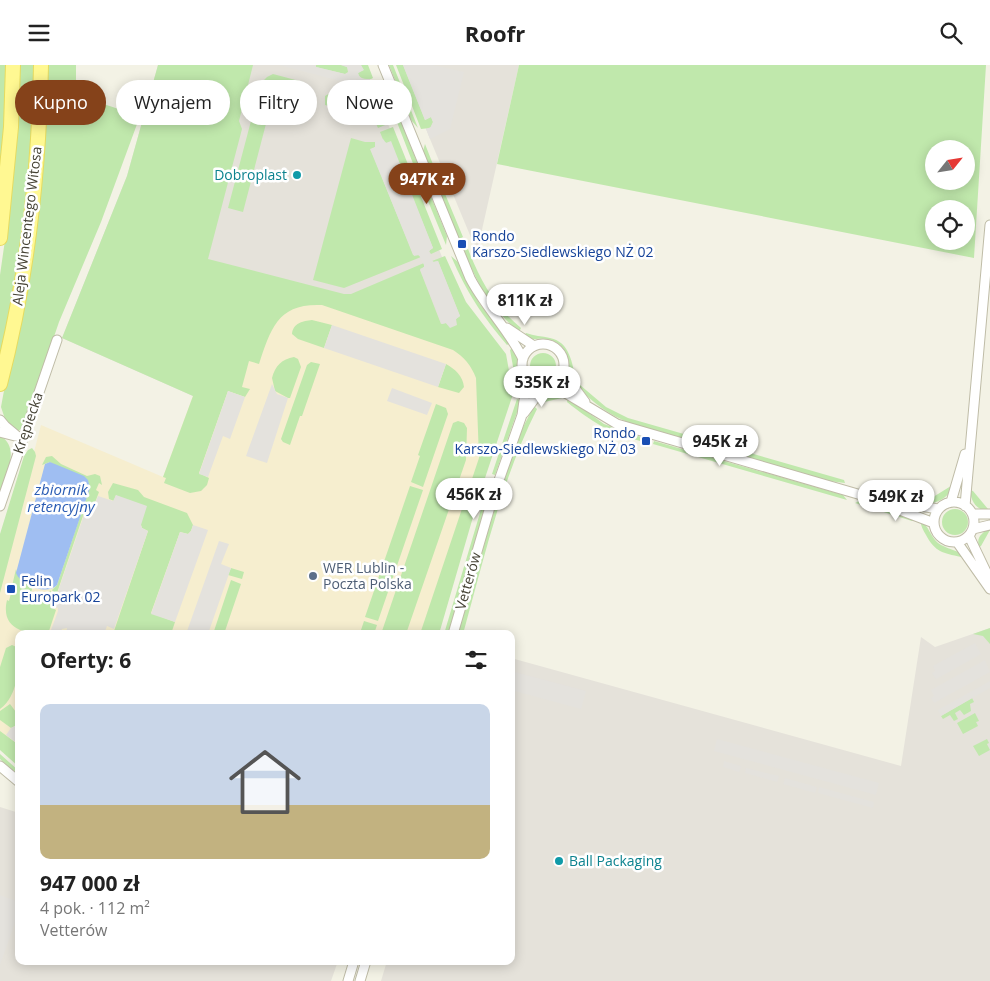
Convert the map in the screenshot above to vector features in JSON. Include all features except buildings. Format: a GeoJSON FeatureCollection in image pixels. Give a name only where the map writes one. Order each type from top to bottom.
{"type":"FeatureCollection","features":[{"type":"Feature","properties":{"kind":"main road","name":"Aleja Wincentego Witosa"},"geometry":{"type":"LineString","coordinates":[[0,238],[10,136],[13,65]]}},
{"type":"Feature","properties":{"kind":"main road","name":"Aleja Wincentego Witosa"},"geometry":{"type":"LineString","coordinates":[[0,384],[16,313],[30,224],[38,146],[41,65]]}},
{"type":"Feature","properties":{"kind":"street"},"geometry":{"type":"LineString","coordinates":[[383,65],[468,274],[481,297],[502,325],[523,359]]}},
{"type":"Feature","properties":{"kind":"street"},"geometry":{"type":"LineString","coordinates":[[966,506],[971,427],[990,225]]}},
{"type":"Feature","properties":{"kind":"street"},"geometry":{"type":"LineString","coordinates":[[502,325],[534,347]]}},
{"type":"Feature","properties":{"kind":"street","name":"Krępiecka"},"geometry":{"type":"LineString","coordinates":[[0,506],[20,437],[56,340]]}},
{"type":"Feature","properties":{"kind":"street"},"geometry":{"type":"LineString","coordinates":[[548,386],[560,379],[564,360],[557,350],[546,345],[534,347],[528,350],[523,359],[522,370],[528,379],[536,385],[548,386],[587,405],[601,416],[617,424],[868,497],[934,523]]}},
{"type":"Feature","properties":{"kind":"street"},"geometry":{"type":"LineString","coordinates":[[563,372],[587,405]]}},
{"type":"Feature","properties":{"kind":"street","name":"Vetterów"},"geometry":{"type":"LineString","coordinates":[[454,630],[494,493],[522,415],[528,379]]}},
{"type":"Feature","properties":{"kind":"street","name":"Vetterów"},"geometry":{"type":"LineString","coordinates":[[522,415],[548,386]]}},
{"type":"Feature","properties":{"kind":"street"},"geometry":{"type":"LineString","coordinates":[[0,419],[5,426],[20,437]]}},
{"type":"Feature","properties":{"kind":"street"},"geometry":{"type":"LineString","coordinates":[[951,502],[971,427]]}},
{"type":"Feature","properties":{"kind":"street"},"geometry":{"type":"LineString","coordinates":[[0,432],[20,437]]}},
{"type":"Feature","properties":{"kind":"street"},"geometry":{"type":"LineString","coordinates":[[868,497],[938,509]]}},
{"type":"Feature","properties":{"kind":"street"},"geometry":{"type":"LineString","coordinates":[[990,525],[971,533],[957,543],[948,542],[939,537],[934,523],[938,509],[944,505],[951,502],[966,506],[973,515],[971,533],[990,580]]}},
{"type":"Feature","properties":{"kind":"street"},"geometry":{"type":"LineString","coordinates":[[973,515],[990,514]]}},
{"type":"Feature","properties":{"kind":"street"},"geometry":{"type":"LineString","coordinates":[[957,543],[990,589]]}},
{"type":"Feature","properties":{"kind":"street"},"geometry":{"type":"LineString","coordinates":[[0,766],[15,779]]}},
{"type":"Feature","properties":{"kind":"street"},"geometry":{"type":"LineString","coordinates":[[348,981],[353,965]]}},
{"type":"Feature","properties":{"kind":"street"},"geometry":{"type":"LineString","coordinates":[[360,981],[365,965]]}},
{"type":"Feature","properties":{"kind":"shaded area","name":"Dobroplast"},"geometry":{"type":"Polygon","coordinates":[[[158,65],[364,65],[370,80],[327,80],[327,125],[388,125],[475,338],[239,271],[193,396],[62,338],[127,176],[141,125],[230,125],[230,80],[154,80],[158,65]]]}},
{"type":"Feature","properties":{"kind":"shaded area"},"geometry":{"type":"Polygon","coordinates":[[[279,65],[314,65],[345,74],[349,71],[347,67],[341,65],[361,65],[364,70],[358,73],[359,76],[362,79],[370,80],[336,80],[279,65]]]}},
{"type":"Feature","properties":{"kind":"shaded area"},"geometry":{"type":"Polygon","coordinates":[[[401,65],[519,65],[477,252],[412,93],[412,80],[407,80],[401,65]]]}},
{"type":"Feature","properties":{"kind":"shaded area"},"geometry":{"type":"Polygon","coordinates":[[[403,65],[433,65],[464,72],[450,129],[430,139],[426,129],[431,127],[433,122],[431,117],[425,120],[412,88],[412,80],[409,80],[403,65]]]}},
{"type":"Feature","properties":{"kind":"shaded area"},"geometry":{"type":"Polygon","coordinates":[[[383,139],[386,143],[391,141],[433,248],[429,252],[433,262],[438,261],[460,316],[456,319],[457,325],[450,328],[446,323],[442,324],[420,269],[424,265],[419,255],[414,256],[370,149],[375,147],[375,142],[383,139]]]}},
{"type":"Feature","properties":{"kind":"shaded area"},"geometry":{"type":"Polygon","coordinates":[[[239,271],[480,353],[485,457],[435,630],[15,630],[15,751],[0,739],[0,583],[41,425],[163,477],[239,271]]]}},
{"type":"Feature","properties":{"kind":"shaded area"},"geometry":{"type":"Polygon","coordinates":[[[332,325],[446,364],[438,387],[324,348],[332,325]]]}},
{"type":"Feature","properties":{"kind":"shaded area"},"geometry":{"type":"Polygon","coordinates":[[[272,384],[277,394],[288,398],[267,463],[246,456],[272,384]]]}},
{"type":"Feature","properties":{"kind":"shaded area"},"geometry":{"type":"Polygon","coordinates":[[[392,388],[432,403],[427,415],[387,401],[392,388]]]}},
{"type":"Feature","properties":{"kind":"shaded area"},"geometry":{"type":"Polygon","coordinates":[[[228,391],[245,397],[230,439],[223,436],[208,477],[199,474],[228,391]]]}},
{"type":"Feature","properties":{"kind":"shaded area"},"geometry":{"type":"Polygon","coordinates":[[[116,495],[147,506],[141,525],[142,528],[148,531],[114,629],[107,626],[106,630],[67,630],[67,628],[51,630],[58,611],[58,608],[53,606],[86,509],[90,511],[93,508],[98,496],[113,501],[116,495]]]}},
{"type":"Feature","properties":{"kind":"shaded area"},"geometry":{"type":"Polygon","coordinates":[[[193,525],[208,530],[175,622],[151,614],[180,532],[188,534],[193,525]]]}},
{"type":"Feature","properties":{"kind":"shaded area"},"geometry":{"type":"Polygon","coordinates":[[[219,541],[229,544],[221,564],[231,568],[209,630],[187,630],[219,541]]]}},
{"type":"Feature","properties":{"kind":"shaded area","name":"Ball Packaging"},"geometry":{"type":"Polygon","coordinates":[[[990,628],[990,981],[381,981],[386,965],[515,965],[515,659],[901,766],[921,637],[935,647],[990,628]]]}},
{"type":"Feature","properties":{"kind":"shaded area"},"geometry":{"type":"Polygon","coordinates":[[[975,643],[981,654],[936,679],[932,673],[935,671],[933,666],[975,643]]]}},
{"type":"Feature","properties":{"kind":"shaded area"},"geometry":{"type":"Polygon","coordinates":[[[985,660],[990,672],[934,703],[931,698],[934,696],[931,690],[985,660]]]}},
{"type":"Feature","properties":{"kind":"shaded area"},"geometry":{"type":"Polygon","coordinates":[[[515,672],[586,691],[581,709],[515,691],[515,672]]]}},
{"type":"Feature","properties":{"kind":"shaded area"},"geometry":{"type":"Polygon","coordinates":[[[990,681],[990,688],[941,716],[938,710],[990,681]]]}},
{"type":"Feature","properties":{"kind":"shaded area"},"geometry":{"type":"Polygon","coordinates":[[[15,726],[15,742],[6,735],[15,726]]]}},
{"type":"Feature","properties":{"kind":"shaded area"},"geometry":{"type":"Polygon","coordinates":[[[717,739],[879,783],[876,795],[714,751],[717,739]]]}},
{"type":"Feature","properties":{"kind":"shaded area"},"geometry":{"type":"Polygon","coordinates":[[[724,761],[741,766],[739,772],[723,767],[724,761]]]}},
{"type":"Feature","properties":{"kind":"shaded area"},"geometry":{"type":"Polygon","coordinates":[[[746,768],[779,776],[777,782],[745,773],[746,768]]]}},
{"type":"Feature","properties":{"kind":"shaded area"},"geometry":{"type":"Polygon","coordinates":[[[785,778],[817,787],[815,793],[783,784],[785,778]]]}},
{"type":"Feature","properties":{"kind":"shaded area"},"geometry":{"type":"Polygon","coordinates":[[[819,787],[874,802],[873,808],[818,793],[819,787]]]}},
{"type":"Feature","properties":{"kind":"shaded area"},"geometry":{"type":"Polygon","coordinates":[[[0,807],[15,812],[15,965],[337,965],[331,981],[0,981],[0,807]]]}},
{"type":"Feature","properties":{"kind":"shaded area"},"geometry":{"type":"Polygon","coordinates":[[[0,895],[15,901],[15,922],[0,965],[0,895]]]}},
{"type":"Feature","properties":{"kind":"green space"},"geometry":{"type":"Polygon","coordinates":[[[0,65],[6,65],[4,136],[0,183],[0,65]]]}},
{"type":"Feature","properties":{"kind":"green space"},"geometry":{"type":"Polygon","coordinates":[[[18,65],[36,65],[35,80],[17,80],[18,65]]]}},
{"type":"Feature","properties":{"kind":"green space"},"geometry":{"type":"Polygon","coordinates":[[[47,65],[76,65],[76,80],[46,80],[47,65]]]}},
{"type":"Feature","properties":{"kind":"green space"},"geometry":{"type":"Polygon","coordinates":[[[158,65],[253,65],[249,80],[240,80],[239,121],[242,129],[208,259],[344,294],[351,294],[424,263],[424,267],[420,270],[441,324],[446,323],[448,325],[460,316],[438,261],[432,261],[445,256],[466,302],[506,354],[513,393],[480,493],[440,630],[421,630],[479,458],[476,378],[469,365],[457,353],[322,305],[307,305],[295,308],[286,313],[273,329],[259,364],[249,361],[242,387],[250,389],[245,397],[228,391],[199,473],[209,478],[207,485],[201,491],[190,493],[164,483],[166,478],[163,477],[193,396],[62,338],[127,176],[141,125],[230,125],[230,80],[154,80],[158,65]]]}},
{"type":"Feature","properties":{"kind":"green space"},"geometry":{"type":"Polygon","coordinates":[[[316,65],[341,65],[347,67],[348,72],[345,74],[316,67],[316,65]]]}},
{"type":"Feature","properties":{"kind":"green space"},"geometry":{"type":"Polygon","coordinates":[[[361,65],[368,65],[373,78],[361,78],[358,73],[363,70],[361,65]]]}},
{"type":"Feature","properties":{"kind":"green space"},"geometry":{"type":"Polygon","coordinates":[[[389,65],[393,65],[399,80],[395,80],[389,65]]]}},
{"type":"Feature","properties":{"kind":"green space"},"geometry":{"type":"Polygon","coordinates":[[[396,65],[403,65],[409,80],[402,80],[396,65]]]}},
{"type":"Feature","properties":{"kind":"green space"},"geometry":{"type":"Polygon","coordinates":[[[519,65],[986,65],[975,242],[975,200],[925,200],[925,248],[497,164],[519,65]]]}},
{"type":"Feature","properties":{"kind":"green space"},"geometry":{"type":"Polygon","coordinates":[[[273,74],[296,80],[264,80],[273,74]]]}},
{"type":"Feature","properties":{"kind":"green space"},"geometry":{"type":"Polygon","coordinates":[[[412,88],[425,120],[431,117],[433,122],[430,128],[421,129],[412,106],[412,88]]]}},
{"type":"Feature","properties":{"kind":"green space"},"geometry":{"type":"Polygon","coordinates":[[[327,95],[327,106],[325,105],[325,96],[327,95]]]}},
{"type":"Feature","properties":{"kind":"green space"},"geometry":{"type":"Polygon","coordinates":[[[106,105],[116,108],[116,125],[137,125],[101,222],[59,322],[23,428],[18,431],[6,422],[1,407],[30,271],[44,125],[106,125],[106,105]]]}},
{"type":"Feature","properties":{"kind":"green space"},"geometry":{"type":"Polygon","coordinates":[[[412,113],[418,128],[412,121],[412,113]]]}},
{"type":"Feature","properties":{"kind":"green space"},"geometry":{"type":"Polygon","coordinates":[[[15,114],[15,125],[33,125],[28,208],[0,366],[0,275],[9,212],[15,114]]]}},
{"type":"Feature","properties":{"kind":"green space"},"geometry":{"type":"Polygon","coordinates":[[[250,125],[266,125],[243,212],[228,208],[250,125]]]}},
{"type":"Feature","properties":{"kind":"green space"},"geometry":{"type":"Polygon","coordinates":[[[398,125],[402,125],[423,177],[419,179],[398,125]]]}},
{"type":"Feature","properties":{"kind":"green space"},"geometry":{"type":"Polygon","coordinates":[[[393,127],[442,249],[431,254],[429,251],[433,248],[390,142],[384,142],[380,132],[393,127]]]}},
{"type":"Feature","properties":{"kind":"green space"},"geometry":{"type":"Polygon","coordinates":[[[351,138],[365,142],[375,142],[375,147],[371,150],[413,255],[421,257],[344,288],[313,280],[351,138]]]}},
{"type":"Feature","properties":{"kind":"green space"},"geometry":{"type":"Polygon","coordinates":[[[425,144],[436,172],[432,173],[423,151],[425,144]]]}},
{"type":"Feature","properties":{"kind":"green space"},"geometry":{"type":"Polygon","coordinates":[[[438,177],[463,237],[459,239],[434,179],[438,177]]]}},
{"type":"Feature","properties":{"kind":"green space"},"geometry":{"type":"Polygon","coordinates":[[[425,182],[447,236],[446,245],[421,184],[425,182]]]}},
{"type":"Feature","properties":{"kind":"green space"},"geometry":{"type":"Polygon","coordinates":[[[468,249],[489,292],[503,311],[521,328],[519,332],[486,295],[464,251],[468,249]]]}},
{"type":"Feature","properties":{"kind":"green space"},"geometry":{"type":"Polygon","coordinates":[[[933,250],[974,250],[974,258],[933,250]]]}},
{"type":"Feature","properties":{"kind":"green space"},"geometry":{"type":"Polygon","coordinates":[[[451,256],[458,262],[479,303],[510,343],[507,345],[475,303],[451,256]]]}},
{"type":"Feature","properties":{"kind":"green space"},"geometry":{"type":"Polygon","coordinates":[[[312,320],[332,325],[324,348],[298,339],[292,334],[296,325],[312,320]]]}},
{"type":"Feature","properties":{"kind":"green space"},"geometry":{"type":"Polygon","coordinates":[[[526,333],[557,340],[562,344],[569,354],[575,382],[571,379],[566,354],[559,344],[546,339],[527,338],[524,336],[526,333]]]}},
{"type":"Feature","properties":{"kind":"green space"},"geometry":{"type":"Polygon","coordinates":[[[513,347],[517,356],[517,370],[522,383],[523,395],[518,394],[510,350],[513,347]]]}},
{"type":"Feature","properties":{"kind":"green space"},"geometry":{"type":"Polygon","coordinates":[[[543,353],[552,357],[556,366],[552,375],[543,379],[534,375],[530,366],[534,357],[543,353]]]}},
{"type":"Feature","properties":{"kind":"green space"},"geometry":{"type":"Polygon","coordinates":[[[294,357],[298,359],[301,367],[290,398],[288,398],[275,391],[272,378],[280,364],[286,359],[294,357]]]}},
{"type":"Feature","properties":{"kind":"green space"},"geometry":{"type":"Polygon","coordinates":[[[311,362],[320,364],[290,445],[281,439],[307,365],[311,362]]]}},
{"type":"Feature","properties":{"kind":"green space"},"geometry":{"type":"Polygon","coordinates":[[[446,364],[462,379],[464,387],[459,393],[438,387],[446,364]]]}},
{"type":"Feature","properties":{"kind":"green space"},"geometry":{"type":"Polygon","coordinates":[[[580,385],[606,407],[628,418],[844,480],[845,483],[829,481],[630,423],[608,412],[596,403],[578,387],[580,385]]]}},
{"type":"Feature","properties":{"kind":"green space"},"geometry":{"type":"Polygon","coordinates":[[[546,392],[564,395],[562,398],[540,403],[537,401],[546,392]]]}},
{"type":"Feature","properties":{"kind":"green space"},"geometry":{"type":"Polygon","coordinates":[[[568,398],[604,424],[641,437],[640,441],[609,430],[593,421],[567,402],[568,398]]]}},
{"type":"Feature","properties":{"kind":"green space"},"geometry":{"type":"Polygon","coordinates":[[[517,399],[521,401],[495,475],[492,474],[517,399]]]}},
{"type":"Feature","properties":{"kind":"green space"},"geometry":{"type":"Polygon","coordinates":[[[436,404],[446,408],[448,414],[423,487],[411,482],[420,456],[418,455],[436,404]]]}},
{"type":"Feature","properties":{"kind":"green space"},"geometry":{"type":"Polygon","coordinates":[[[534,406],[537,409],[504,491],[464,630],[459,630],[499,494],[521,431],[534,406]]]}},
{"type":"Feature","properties":{"kind":"green space"},"geometry":{"type":"Polygon","coordinates":[[[458,421],[464,423],[467,428],[466,460],[407,630],[382,630],[453,423],[458,421]]]}},
{"type":"Feature","properties":{"kind":"green space"},"geometry":{"type":"Polygon","coordinates":[[[0,436],[10,447],[11,454],[0,493],[0,436]]]}},
{"type":"Feature","properties":{"kind":"green space"},"geometry":{"type":"Polygon","coordinates":[[[654,441],[843,495],[847,500],[653,444],[654,441]]]}},
{"type":"Feature","properties":{"kind":"green space"},"geometry":{"type":"Polygon","coordinates":[[[32,448],[36,456],[0,593],[0,534],[24,456],[32,448]]]}},
{"type":"Feature","properties":{"kind":"green space"},"geometry":{"type":"Polygon","coordinates":[[[52,456],[61,464],[87,476],[95,474],[100,476],[102,485],[99,483],[96,490],[99,492],[93,508],[90,511],[85,510],[56,596],[52,590],[57,585],[90,487],[50,462],[42,465],[46,457],[52,456]]]}},
{"type":"Feature","properties":{"kind":"green space"},"geometry":{"type":"Polygon","coordinates":[[[113,483],[138,490],[144,497],[187,513],[193,525],[188,534],[180,532],[151,613],[175,622],[172,630],[114,630],[148,531],[142,528],[116,495],[114,501],[109,499],[108,492],[113,483]]]}},
{"type":"Feature","properties":{"kind":"green space"},"geometry":{"type":"Polygon","coordinates":[[[410,486],[423,490],[378,621],[365,617],[410,486]]]}},
{"type":"Feature","properties":{"kind":"green space"},"geometry":{"type":"Polygon","coordinates":[[[488,486],[491,488],[449,630],[445,630],[488,486]]]}},
{"type":"Feature","properties":{"kind":"green space"},"geometry":{"type":"Polygon","coordinates":[[[951,486],[954,487],[941,500],[924,504],[925,502],[951,486]]]}},
{"type":"Feature","properties":{"kind":"green space"},"geometry":{"type":"Polygon","coordinates":[[[970,490],[973,491],[988,511],[977,507],[970,490]]]}},
{"type":"Feature","properties":{"kind":"green space"},"geometry":{"type":"Polygon","coordinates":[[[861,500],[890,509],[915,520],[912,521],[855,503],[861,500]]]}},
{"type":"Feature","properties":{"kind":"green space"},"geometry":{"type":"Polygon","coordinates":[[[955,509],[964,513],[968,522],[964,531],[955,535],[946,531],[942,522],[946,513],[955,509]]]}},
{"type":"Feature","properties":{"kind":"green space"},"geometry":{"type":"Polygon","coordinates":[[[920,520],[938,543],[964,556],[949,554],[936,548],[929,541],[920,520]]]}},
{"type":"Feature","properties":{"kind":"green space"},"geometry":{"type":"Polygon","coordinates":[[[990,528],[979,547],[978,541],[980,536],[990,528]]]}},
{"type":"Feature","properties":{"kind":"green space"},"geometry":{"type":"Polygon","coordinates":[[[231,568],[244,572],[242,579],[228,575],[231,568]]]}},
{"type":"Feature","properties":{"kind":"green space"},"geometry":{"type":"Polygon","coordinates":[[[16,569],[22,580],[33,586],[30,596],[48,602],[50,590],[54,597],[51,607],[56,610],[49,630],[22,630],[11,624],[7,618],[6,610],[7,600],[9,601],[11,593],[14,594],[16,588],[12,586],[16,569]]]}},
{"type":"Feature","properties":{"kind":"green space"},"geometry":{"type":"Polygon","coordinates":[[[231,580],[241,584],[225,630],[214,630],[231,580]]]}},
{"type":"Feature","properties":{"kind":"green space"},"geometry":{"type":"Polygon","coordinates":[[[364,621],[377,625],[375,630],[361,630],[364,621]]]}},
{"type":"Feature","properties":{"kind":"green space"},"geometry":{"type":"Polygon","coordinates":[[[990,628],[990,644],[983,636],[973,634],[990,628]]]}},
{"type":"Feature","properties":{"kind":"green space"},"geometry":{"type":"Polygon","coordinates":[[[12,645],[15,646],[15,685],[11,697],[0,709],[0,667],[6,648],[12,645]]]}},
{"type":"Feature","properties":{"kind":"green space"},"geometry":{"type":"Polygon","coordinates":[[[972,698],[974,702],[970,704],[971,711],[964,715],[960,710],[955,713],[958,719],[954,721],[950,715],[943,719],[941,716],[972,698]]]}},
{"type":"Feature","properties":{"kind":"green space"},"geometry":{"type":"Polygon","coordinates":[[[10,704],[15,711],[15,726],[11,728],[0,720],[0,711],[10,704]]]}},
{"type":"Feature","properties":{"kind":"green space"},"geometry":{"type":"Polygon","coordinates":[[[975,713],[979,721],[976,722],[978,726],[963,734],[957,723],[975,713]]]}},
{"type":"Feature","properties":{"kind":"green space"},"geometry":{"type":"Polygon","coordinates":[[[0,731],[15,742],[15,763],[0,750],[0,731]]]}},
{"type":"Feature","properties":{"kind":"green space"},"geometry":{"type":"Polygon","coordinates":[[[987,739],[990,750],[979,756],[973,746],[987,739]]]}},
{"type":"Feature","properties":{"kind":"green space"},"geometry":{"type":"Polygon","coordinates":[[[0,754],[15,767],[15,772],[0,759],[0,754]]]}},
{"type":"Feature","properties":{"kind":"water","name":"zbiornik retencyjny"},"geometry":{"type":"Polygon","coordinates":[[[50,462],[84,476],[88,480],[90,488],[57,585],[53,588],[41,589],[29,585],[16,573],[45,464],[50,462]]]}},
{"type":"Feature","properties":{"kind":"place","name":"Dobroplast"},"geometry":{"type":"Point","coordinates":[297,175]}},
{"type":"Feature","properties":{"kind":"place","name":"Rondo Karszo-Siedlewskiego NŻ 02"},"geometry":{"type":"Point","coordinates":[462,244]}},
{"type":"Feature","properties":{"kind":"place","name":"Rondo Karszo-Siedlewskiego NŻ 03"},"geometry":{"type":"Point","coordinates":[646,441]}},
{"type":"Feature","properties":{"kind":"place","name":"WER Lublin - Poczta Polska"},"geometry":{"type":"Point","coordinates":[313,576]}},
{"type":"Feature","properties":{"kind":"place","name":"Felin Europark 02"},"geometry":{"type":"Point","coordinates":[11,589]}},
{"type":"Feature","properties":{"kind":"place","name":"Ball Packaging"},"geometry":{"type":"Point","coordinates":[559,861]}}]}
